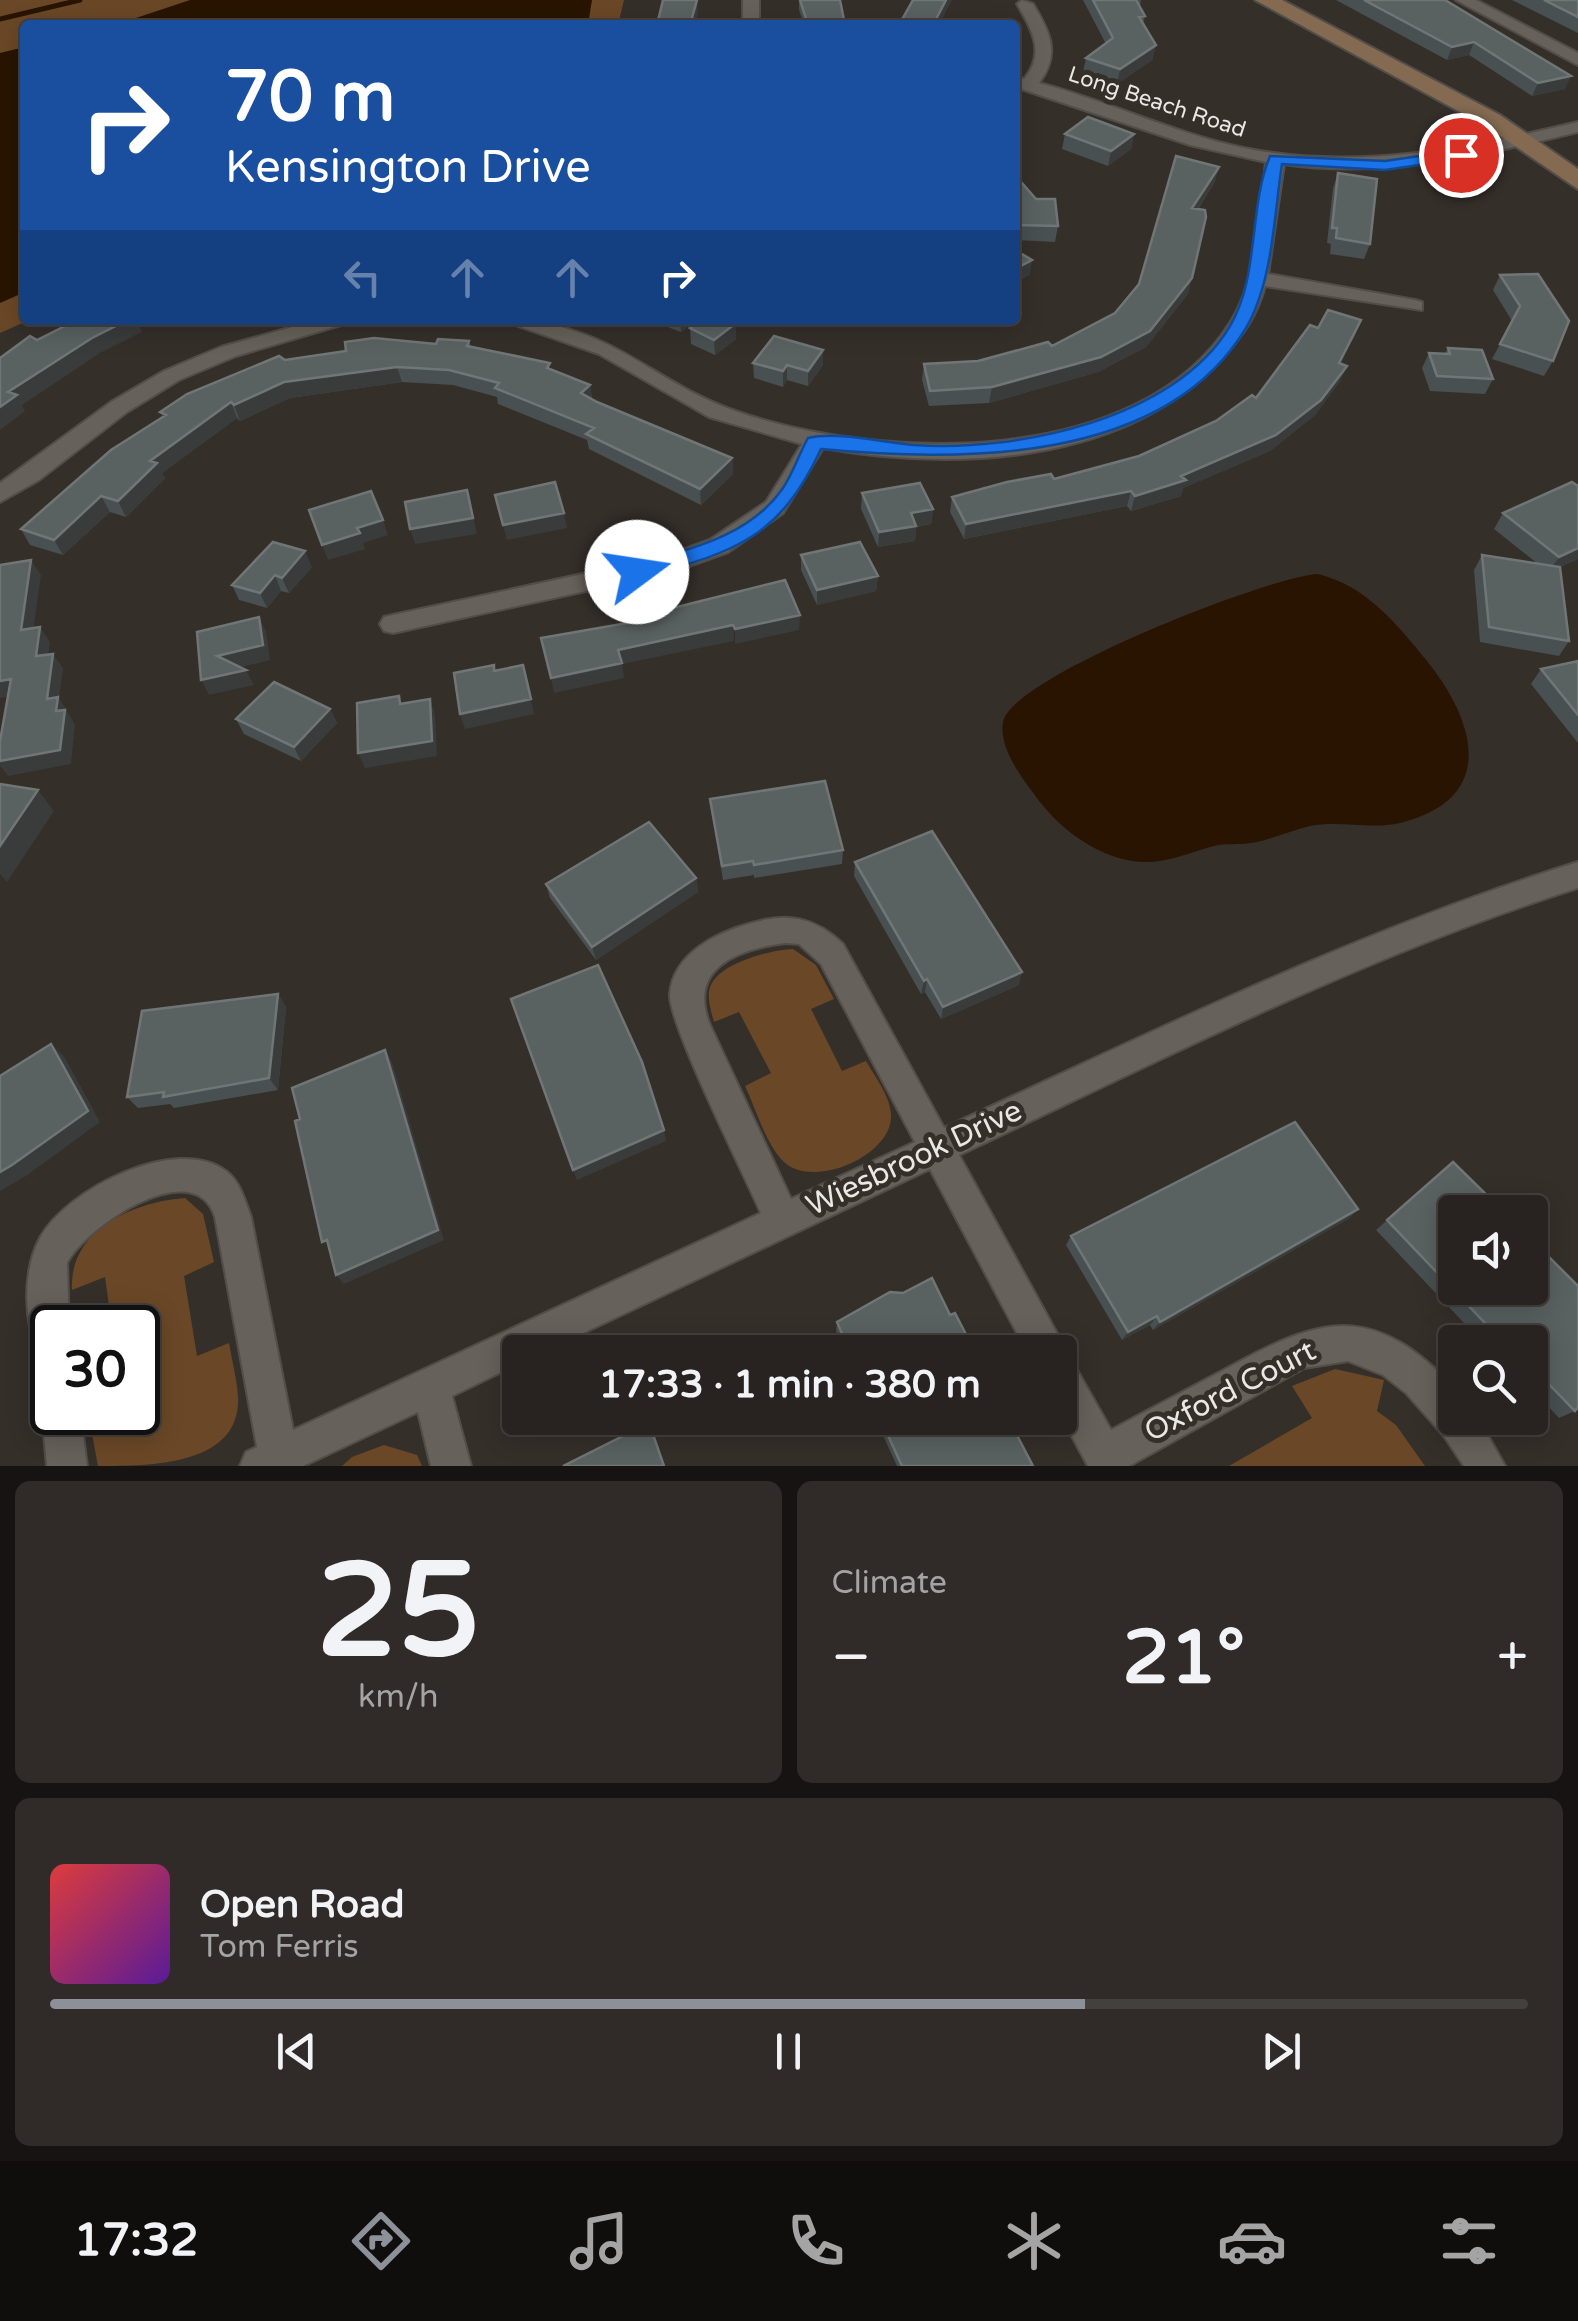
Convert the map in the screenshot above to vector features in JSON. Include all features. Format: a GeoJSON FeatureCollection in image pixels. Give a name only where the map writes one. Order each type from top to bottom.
{"type":"FeatureCollection","features":[{"type":"Feature","properties":{"kind":"street"},"geometry":{"type":"LineString","coordinates":[[1266,0],[1414,76],[1524,140],[1578,181]]}},
{"type":"Feature","properties":{"kind":"street"},"geometry":{"type":"LineString","coordinates":[[1464,0],[1578,60]]}},
{"type":"Feature","properties":{"kind":"street"},"geometry":{"type":"LineString","coordinates":[[1021,84],[1046,63],[1048,50],[1026,4]]}},
{"type":"Feature","properties":{"kind":"street","name":"Long Beach Road"},"geometry":{"type":"LineString","coordinates":[[1021,84],[1197,141],[1275,159],[1385,165],[1437,160],[1578,128]]}},
{"type":"Feature","properties":{"kind":"street"},"geometry":{"type":"LineString","coordinates":[[526,325],[620,356],[677,394],[726,416],[814,442],[918,452],[992,450],[1072,435],[1148,407],[1208,366],[1239,325],[1256,278],[1275,159]]}},
{"type":"Feature","properties":{"kind":"street"},"geometry":{"type":"LineString","coordinates":[[1256,278],[1415,306]]}},
{"type":"Feature","properties":{"kind":"street"},"geometry":{"type":"LineString","coordinates":[[0,494],[29,478],[120,406],[174,374],[266,339],[326,325]]}},
{"type":"Feature","properties":{"kind":"street"},"geometry":{"type":"LineString","coordinates":[[393,624],[669,564],[713,550],[760,523],[791,492],[814,442]]}},
{"type":"Feature","properties":{"kind":"street","name":"Wiesbrook Drive"},"geometry":{"type":"LineString","coordinates":[[273,1463],[1332,964],[1479,906],[1578,875]]}},
{"type":"Feature","properties":{"kind":"street"},"geometry":{"type":"LineString","coordinates":[[783,1220],[686,1007],[686,987],[694,970],[736,944],[782,930],[818,940],[832,954],[1038,1335]]}},
{"type":"Feature","properties":{"kind":"street"},"geometry":{"type":"LineString","coordinates":[[49,1305],[46,1276],[52,1251],[68,1227],[152,1180],[182,1174],[206,1178],[225,1193],[233,1217],[273,1463]]}},
{"type":"Feature","properties":{"kind":"street","name":"Oxford Court"},"geometry":{"type":"LineString","coordinates":[[1077,1407],[1107,1461],[1288,1356],[1325,1342],[1365,1346],[1403,1363],[1434,1395],[1485,1466]]}},
{"type":"Feature","properties":{"kind":"street"},"geometry":{"type":"LineString","coordinates":[[430,1388],[451,1466]]}},
{"type":"Feature","properties":{"kind":"street"},"geometry":{"type":"LineString","coordinates":[[64,1435],[67,1466]]}},
{"type":"Feature","properties":{"kind":"shaded area"},"geometry":{"type":"Polygon","coordinates":[[[0,0],[624,0],[619,20],[20,20],[20,324],[0,333],[0,0]]]}},
{"type":"Feature","properties":{"kind":"shaded area"},"geometry":{"type":"Polygon","coordinates":[[[190,0],[592,0],[589,20],[130,20],[190,0]]]}},
{"type":"Feature","properties":{"kind":"shaded area"},"geometry":{"type":"Polygon","coordinates":[[[20,48],[20,294],[0,303],[0,53],[20,48]]]}},
{"type":"Feature","properties":{"kind":"shaded area"},"geometry":{"type":"Polygon","coordinates":[[[1318,574],[1351,587],[1379,608],[1444,684],[1466,733],[1469,756],[1465,777],[1452,796],[1431,812],[1400,823],[1310,826],[1252,843],[1219,845],[1151,862],[1127,860],[1098,850],[1049,813],[1020,775],[1005,743],[1003,722],[1017,703],[1049,680],[1145,632],[1250,592],[1318,574]]]}},
{"type":"Feature","properties":{"kind":"shaded area"},"geometry":{"type":"Polygon","coordinates":[[[793,949],[816,965],[834,999],[811,1009],[842,1071],[866,1061],[891,1110],[887,1132],[878,1145],[848,1165],[830,1170],[797,1169],[778,1155],[745,1086],[771,1073],[739,1012],[714,1022],[709,1002],[712,983],[727,969],[761,955],[793,949]]]}},
{"type":"Feature","properties":{"kind":"shaded area"},"geometry":{"type":"Polygon","coordinates":[[[185,1198],[203,1214],[214,1262],[184,1276],[197,1356],[229,1343],[238,1397],[235,1420],[225,1437],[189,1457],[142,1465],[98,1466],[92,1435],[160,1435],[160,1305],[109,1305],[105,1277],[72,1290],[74,1269],[81,1251],[108,1223],[165,1201],[185,1198]]]}},
{"type":"Feature","properties":{"kind":"shaded area"},"geometry":{"type":"Polygon","coordinates":[[[1335,1369],[1384,1380],[1377,1411],[1396,1425],[1425,1466],[1229,1466],[1312,1418],[1292,1386],[1335,1369]]]}},
{"type":"Feature","properties":{"kind":"shaded area"},"geometry":{"type":"Polygon","coordinates":[[[384,1445],[417,1455],[422,1466],[342,1466],[352,1457],[384,1445]]]}},
{"type":"Feature","properties":{"kind":"building"},"geometry":{"type":"Polygon","coordinates":[[[663,0],[697,0],[691,20],[658,20],[663,0]]]}},
{"type":"Feature","properties":{"kind":"building"},"geometry":{"type":"Polygon","coordinates":[[[800,0],[840,0],[844,20],[806,20],[800,0]]]}},
{"type":"Feature","properties":{"kind":"building"},"geometry":{"type":"Polygon","coordinates":[[[913,0],[946,0],[936,20],[902,20],[913,0]]]}},
{"type":"Feature","properties":{"kind":"building"},"geometry":{"type":"Polygon","coordinates":[[[1093,0],[1136,0],[1145,16],[1139,17],[1156,45],[1120,69],[1086,58],[1113,38],[1093,0]]]}},
{"type":"Feature","properties":{"kind":"building"},"geometry":{"type":"Polygon","coordinates":[[[1364,0],[1445,0],[1571,76],[1538,83],[1474,42],[1452,47],[1364,0]]]}},
{"type":"Feature","properties":{"kind":"building"},"geometry":{"type":"Polygon","coordinates":[[[1544,0],[1578,0],[1578,17],[1544,0]]]}},
{"type":"Feature","properties":{"kind":"building"},"geometry":{"type":"Polygon","coordinates":[[[1088,117],[1134,134],[1111,151],[1065,134],[1088,117]]]}},
{"type":"Feature","properties":{"kind":"building"},"geometry":{"type":"Polygon","coordinates":[[[1176,156],[1219,167],[1192,208],[1205,210],[1206,217],[1192,278],[1150,331],[1101,357],[992,387],[930,391],[924,364],[978,361],[1048,342],[1052,346],[1115,313],[1139,284],[1176,156]]]}},
{"type":"Feature","properties":{"kind":"building"},"geometry":{"type":"Polygon","coordinates":[[[1338,173],[1377,179],[1370,244],[1336,238],[1337,228],[1332,228],[1338,173]]]}},
{"type":"Feature","properties":{"kind":"building"},"geometry":{"type":"Polygon","coordinates":[[[1020,181],[1036,199],[1055,199],[1058,226],[1020,225],[1020,181]]]}},
{"type":"Feature","properties":{"kind":"building"},"geometry":{"type":"Polygon","coordinates":[[[1020,253],[1032,260],[1020,266],[1020,253]]]}},
{"type":"Feature","properties":{"kind":"building"},"geometry":{"type":"Polygon","coordinates":[[[1538,274],[1569,321],[1553,361],[1500,344],[1520,306],[1500,275],[1538,274]]]}},
{"type":"Feature","properties":{"kind":"building"},"geometry":{"type":"Polygon","coordinates":[[[1328,310],[1361,320],[1339,363],[1347,366],[1321,400],[1276,435],[1181,476],[1186,480],[1135,496],[1131,491],[966,524],[952,497],[1051,474],[1054,479],[1139,456],[1216,421],[1252,395],[1256,398],[1310,325],[1318,328],[1328,310]]]}},
{"type":"Feature","properties":{"kind":"building"},"geometry":{"type":"Polygon","coordinates":[[[67,325],[118,325],[8,392],[17,395],[0,407],[0,358],[30,336],[37,340],[67,325]]]}},
{"type":"Feature","properties":{"kind":"building"},"geometry":{"type":"Polygon","coordinates":[[[694,325],[733,325],[714,340],[690,328],[694,325]]]}},
{"type":"Feature","properties":{"kind":"building"},"geometry":{"type":"Polygon","coordinates":[[[774,336],[823,350],[808,371],[787,365],[783,371],[753,363],[774,336]]]}},
{"type":"Feature","properties":{"kind":"building"},"geometry":{"type":"Polygon","coordinates":[[[374,338],[436,344],[438,339],[469,341],[467,346],[550,363],[547,368],[590,385],[581,393],[597,402],[732,458],[700,489],[586,434],[594,428],[495,388],[499,383],[449,370],[397,367],[284,382],[234,405],[231,402],[150,461],[157,463],[118,501],[101,496],[54,540],[21,529],[111,450],[166,415],[160,412],[187,394],[279,356],[285,360],[346,351],[345,342],[374,338]]]}},
{"type":"Feature","properties":{"kind":"building"},"geometry":{"type":"Polygon","coordinates":[[[1448,348],[1482,350],[1493,379],[1437,376],[1429,353],[1450,354],[1448,348]]]}},
{"type":"Feature","properties":{"kind":"building"},"geometry":{"type":"Polygon","coordinates":[[[555,482],[564,513],[503,525],[495,495],[555,482]]]}},
{"type":"Feature","properties":{"kind":"building"},"geometry":{"type":"Polygon","coordinates":[[[1572,482],[1578,486],[1578,548],[1559,557],[1503,513],[1572,482]]]}},
{"type":"Feature","properties":{"kind":"building"},"geometry":{"type":"Polygon","coordinates":[[[920,483],[933,509],[911,513],[916,526],[879,532],[862,493],[920,483]]]}},
{"type":"Feature","properties":{"kind":"building"},"geometry":{"type":"Polygon","coordinates":[[[467,490],[473,518],[410,529],[405,502],[467,490]]]}},
{"type":"Feature","properties":{"kind":"building"},"geometry":{"type":"Polygon","coordinates":[[[371,491],[383,520],[357,528],[360,533],[322,545],[309,510],[371,491]]]}},
{"type":"Feature","properties":{"kind":"building"},"geometry":{"type":"Polygon","coordinates":[[[273,542],[305,551],[282,578],[275,575],[260,593],[232,585],[273,542]]]}},
{"type":"Feature","properties":{"kind":"building"},"geometry":{"type":"Polygon","coordinates":[[[860,542],[878,576],[817,590],[801,555],[860,542]]]}},
{"type":"Feature","properties":{"kind":"building"},"geometry":{"type":"Polygon","coordinates":[[[1482,555],[1560,567],[1569,641],[1489,627],[1482,555]]]}},
{"type":"Feature","properties":{"kind":"building"},"geometry":{"type":"Polygon","coordinates":[[[31,560],[21,630],[40,627],[36,656],[53,654],[47,699],[58,697],[56,711],[65,710],[60,750],[0,761],[11,679],[0,681],[0,565],[31,560]]]}},
{"type":"Feature","properties":{"kind":"building"},"geometry":{"type":"Polygon","coordinates":[[[785,580],[800,615],[618,650],[622,663],[551,678],[541,638],[662,617],[661,611],[785,580]]]}},
{"type":"Feature","properties":{"kind":"building"},"geometry":{"type":"Polygon","coordinates":[[[259,617],[263,645],[217,656],[246,670],[201,680],[197,632],[259,617]]]}},
{"type":"Feature","properties":{"kind":"building"},"geometry":{"type":"Polygon","coordinates":[[[1578,661],[1578,715],[1541,669],[1578,661]]]}},
{"type":"Feature","properties":{"kind":"building"},"geometry":{"type":"Polygon","coordinates":[[[494,665],[494,671],[523,665],[531,699],[460,714],[454,673],[494,665]]]}},
{"type":"Feature","properties":{"kind":"building"},"geometry":{"type":"Polygon","coordinates":[[[274,682],[330,709],[294,747],[236,719],[274,682]]]}},
{"type":"Feature","properties":{"kind":"building"},"geometry":{"type":"Polygon","coordinates":[[[399,696],[400,704],[430,699],[432,741],[358,753],[357,703],[399,696]]]}},
{"type":"Feature","properties":{"kind":"building"},"geometry":{"type":"Polygon","coordinates":[[[825,781],[843,850],[754,865],[753,861],[722,866],[710,799],[825,781]]]}},
{"type":"Feature","properties":{"kind":"building"},"geometry":{"type":"Polygon","coordinates":[[[0,784],[38,790],[0,846],[0,784]]]}},
{"type":"Feature","properties":{"kind":"building"},"geometry":{"type":"Polygon","coordinates":[[[649,822],[696,878],[592,947],[546,884],[649,822]]]}},
{"type":"Feature","properties":{"kind":"building"},"geometry":{"type":"Polygon","coordinates":[[[932,831],[1022,972],[943,1007],[855,862],[932,831]]]}},
{"type":"Feature","properties":{"kind":"building"},"geometry":{"type":"Polygon","coordinates":[[[598,965],[642,1062],[664,1130],[573,1170],[511,999],[598,965]]]}},
{"type":"Feature","properties":{"kind":"building"},"geometry":{"type":"Polygon","coordinates":[[[278,994],[269,1078],[163,1097],[164,1092],[127,1097],[142,1011],[278,994]]]}},
{"type":"Feature","properties":{"kind":"building"},"geometry":{"type":"Polygon","coordinates":[[[51,1044],[88,1111],[0,1172],[0,1076],[51,1044]]]}},
{"type":"Feature","properties":{"kind":"building"},"geometry":{"type":"Polygon","coordinates":[[[385,1050],[438,1230],[336,1275],[327,1240],[322,1242],[295,1121],[300,1119],[292,1088],[385,1050]]]}},
{"type":"Feature","properties":{"kind":"building"},"geometry":{"type":"Polygon","coordinates":[[[1295,1122],[1358,1209],[1160,1322],[1157,1316],[1128,1332],[1071,1236],[1295,1122]]]}},
{"type":"Feature","properties":{"kind":"building"},"geometry":{"type":"Polygon","coordinates":[[[1453,1162],[1487,1195],[1438,1195],[1438,1274],[1387,1220],[1453,1162]]]}},
{"type":"Feature","properties":{"kind":"building"},"geometry":{"type":"Polygon","coordinates":[[[1548,1256],[1578,1286],[1575,1411],[1548,1383],[1548,1325],[1487,1325],[1468,1305],[1548,1305],[1548,1256]]]}},
{"type":"Feature","properties":{"kind":"building"},"geometry":{"type":"Polygon","coordinates":[[[932,1278],[950,1315],[955,1313],[966,1335],[843,1335],[837,1322],[890,1292],[903,1293],[932,1278]]]}},
{"type":"Feature","properties":{"kind":"building"},"geometry":{"type":"Polygon","coordinates":[[[625,1435],[653,1435],[664,1466],[563,1466],[625,1435]]]}},
{"type":"Feature","properties":{"kind":"building"},"geometry":{"type":"Polygon","coordinates":[[[888,1435],[1017,1435],[1033,1466],[902,1466],[888,1435]]]}},
{"type":"Feature","properties":{"kind":"waterway"},"geometry":{"type":"LineString","coordinates":[[0,19],[80,0]]}},
{"type":"Feature","properties":{"kind":"route"},"geometry":{"type":"LineString","coordinates":[[637,572],[713,550],[760,523],[791,492],[814,442],[918,452],[992,450],[1072,435],[1148,407],[1208,366],[1239,325],[1256,278],[1275,159],[1343,166],[1461,155]]}}]}
